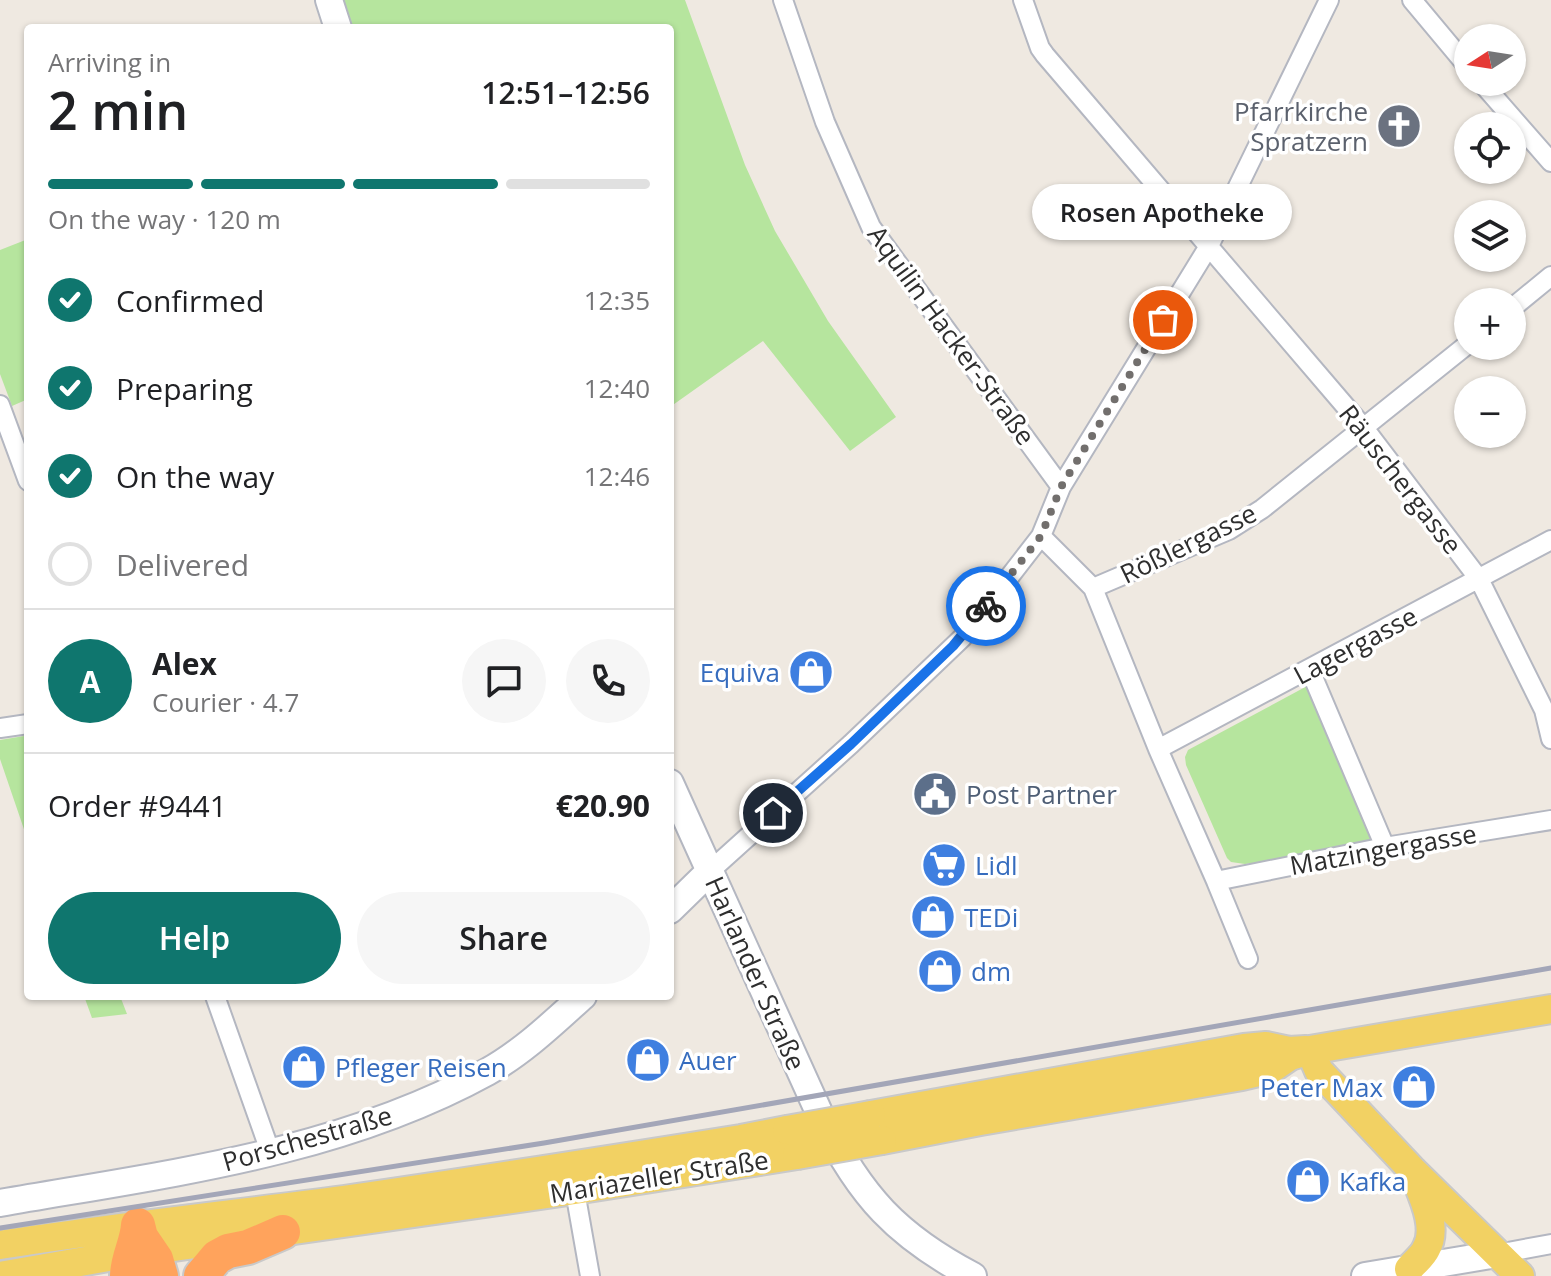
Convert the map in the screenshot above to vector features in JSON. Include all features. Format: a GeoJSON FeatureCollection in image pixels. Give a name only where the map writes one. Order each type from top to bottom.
{"type":"FeatureCollection","features":[{"type":"Feature","properties":{"kind":"highway"},"geometry":{"type":"LineString","coordinates":[[201,1276],[217,1257],[228,1251],[248,1247],[283,1232]]}},
{"type":"Feature","properties":{"kind":"main road"},"geometry":{"type":"LineString","coordinates":[[329,0],[337,24]]}},
{"type":"Feature","properties":{"kind":"main road","name":"Harlander Straße"},"geometry":{"type":"LineString","coordinates":[[674,792],[822,1119],[844,1161],[875,1202],[907,1235],[973,1276]]}},
{"type":"Feature","properties":{"kind":"main road"},"geometry":{"type":"LineString","coordinates":[[674,906],[710,871]]}},
{"type":"Feature","properties":{"kind":"main road","name":"Porschestraße"},"geometry":{"type":"LineString","coordinates":[[0,1203],[271,1154],[368,1124],[438,1097],[490,1071],[535,1040],[579,1000]]}},
{"type":"Feature","properties":{"kind":"main road","name":"Mariazeller Straße"},"geometry":{"type":"LineString","coordinates":[[0,1276],[142,1256],[876,1127],[996,1118],[1242,1076],[1271,1069],[1290,1056],[1310,1050],[1551,1009]]}},
{"type":"Feature","properties":{"kind":"main road"},"geometry":{"type":"LineString","coordinates":[[1310,1050],[1319,1071],[1413,1171],[1520,1276]]}},
{"type":"Feature","properties":{"kind":"main road"},"geometry":{"type":"LineString","coordinates":[[1409,1269],[1427,1249],[1430,1235],[1424,1200],[1413,1171]]}},
{"type":"Feature","properties":{"kind":"main road","name":"Mariazeller Straße"},"geometry":{"type":"LineString","coordinates":[[0,1245],[142,1256],[331,1201],[573,1178]]}},
{"type":"Feature","properties":{"kind":"main road"},"geometry":{"type":"LineString","coordinates":[[1365,1276],[1497,1254]]}},
{"type":"Feature","properties":{"kind":"street","name":"Aquilin Hacker-Straße"},"geometry":{"type":"LineString","coordinates":[[783,0],[825,122],[871,227],[1061,487]]}},
{"type":"Feature","properties":{"kind":"street","name":"Räuschergasse"},"geometry":{"type":"LineString","coordinates":[[1023,0],[1040,48],[1364,428],[1479,579],[1547,709],[1551,739]]}},
{"type":"Feature","properties":{"kind":"street"},"geometry":{"type":"LineString","coordinates":[[710,871],[851,744],[962,638],[1041,536],[1061,487],[1209,246],[1329,0]]}},
{"type":"Feature","properties":{"kind":"street"},"geometry":{"type":"LineString","coordinates":[[1412,0],[1454,50]]}},
{"type":"Feature","properties":{"kind":"street"},"geometry":{"type":"LineString","coordinates":[[1493,96],[1551,162]]}},
{"type":"Feature","properties":{"kind":"street"},"geometry":{"type":"LineString","coordinates":[[1526,297],[1551,276]]}},
{"type":"Feature","properties":{"kind":"street","name":"Rößlergasse"},"geometry":{"type":"LineString","coordinates":[[1093,588],[1245,521],[1454,355]]}},
{"type":"Feature","properties":{"kind":"street"},"geometry":{"type":"LineString","coordinates":[[0,405],[24,470]]}},
{"type":"Feature","properties":{"kind":"street"},"geometry":{"type":"LineString","coordinates":[[1041,536],[1093,588],[1248,959]]}},
{"type":"Feature","properties":{"kind":"street","name":"Lagergasse"},"geometry":{"type":"LineString","coordinates":[[1158,749],[1551,540]]}},
{"type":"Feature","properties":{"kind":"street"},"geometry":{"type":"LineString","coordinates":[[1310,670],[1385,847]]}},
{"type":"Feature","properties":{"kind":"street"},"geometry":{"type":"LineString","coordinates":[[0,728],[24,725]]}},
{"type":"Feature","properties":{"kind":"street","name":"Matzingergasse"},"geometry":{"type":"LineString","coordinates":[[1216,881],[1385,847],[1551,820]]}},
{"type":"Feature","properties":{"kind":"street"},"geometry":{"type":"LineString","coordinates":[[216,1000],[271,1154]]}},
{"type":"Feature","properties":{"kind":"street"},"geometry":{"type":"LineString","coordinates":[[573,1178],[590,1276]]}},
{"type":"Feature","properties":{"kind":"street"},"geometry":{"type":"LineString","coordinates":[[1497,1254],[1551,1244]]}},
{"type":"Feature","properties":{"kind":"green space"},"geometry":{"type":"Polygon","coordinates":[[[341,0],[685,0],[745,165],[775,231],[828,321],[896,417],[850,451],[763,341],[674,404],[674,24],[350,24],[341,0]]]}},
{"type":"Feature","properties":{"kind":"green space"},"geometry":{"type":"Polygon","coordinates":[[[24,241],[24,401],[12,406],[0,374],[0,250],[24,241]]]}},
{"type":"Feature","properties":{"kind":"green space"},"geometry":{"type":"Polygon","coordinates":[[[1309,685],[1373,840],[1291,858],[1245,864],[1231,862],[1186,765],[1188,750],[1309,685]]]}},
{"type":"Feature","properties":{"kind":"green space"},"geometry":{"type":"Polygon","coordinates":[[[24,736],[24,829],[0,759],[0,740],[24,736]]]}},
{"type":"Feature","properties":{"kind":"green space"},"geometry":{"type":"Polygon","coordinates":[[[85,1000],[122,1000],[127,1014],[92,1018],[85,1000]]]}},
{"type":"Feature","properties":{"kind":"railway"},"geometry":{"type":"LineString","coordinates":[[0,1228],[544,1143],[1551,968]]}},
{"type":"Feature","properties":{"kind":"way so far"},"geometry":{"type":"LineString","coordinates":[[986,606],[1041,536],[1061,487],[1163,320]]}},
{"type":"Feature","properties":{"kind":"place","name":"Pfarrkirche Spratzern"},"geometry":{"type":"Point","coordinates":[1399,126]}},
{"type":"Feature","properties":{"kind":"place","name":"Rosen Apotheke"},"geometry":{"type":"Point","coordinates":[1163,320]}},
{"type":"Feature","properties":{"kind":"place","name":"Equiva"},"geometry":{"type":"Point","coordinates":[811,672]}},
{"type":"Feature","properties":{"kind":"place","name":"Post Partner"},"geometry":{"type":"Point","coordinates":[935,794]}},
{"type":"Feature","properties":{"kind":"place","name":"Lidl"},"geometry":{"type":"Point","coordinates":[944,865]}},
{"type":"Feature","properties":{"kind":"place","name":"TEDi"},"geometry":{"type":"Point","coordinates":[933,917]}},
{"type":"Feature","properties":{"kind":"place","name":"dm"},"geometry":{"type":"Point","coordinates":[940,971]}},
{"type":"Feature","properties":{"kind":"place","name":"Auer"},"geometry":{"type":"Point","coordinates":[648,1060]}},
{"type":"Feature","properties":{"kind":"place","name":"Pfleger Reisen"},"geometry":{"type":"Point","coordinates":[304,1067]}},
{"type":"Feature","properties":{"kind":"place","name":"Peter Max"},"geometry":{"type":"Point","coordinates":[1414,1087]}},
{"type":"Feature","properties":{"kind":"place","name":"Kafka"},"geometry":{"type":"Point","coordinates":[1308,1181]}},
{"type":"Feature","properties":{"kind":"route"},"geometry":{"type":"LineString","coordinates":[[773,813],[962,638],[986,606]]}}]}
